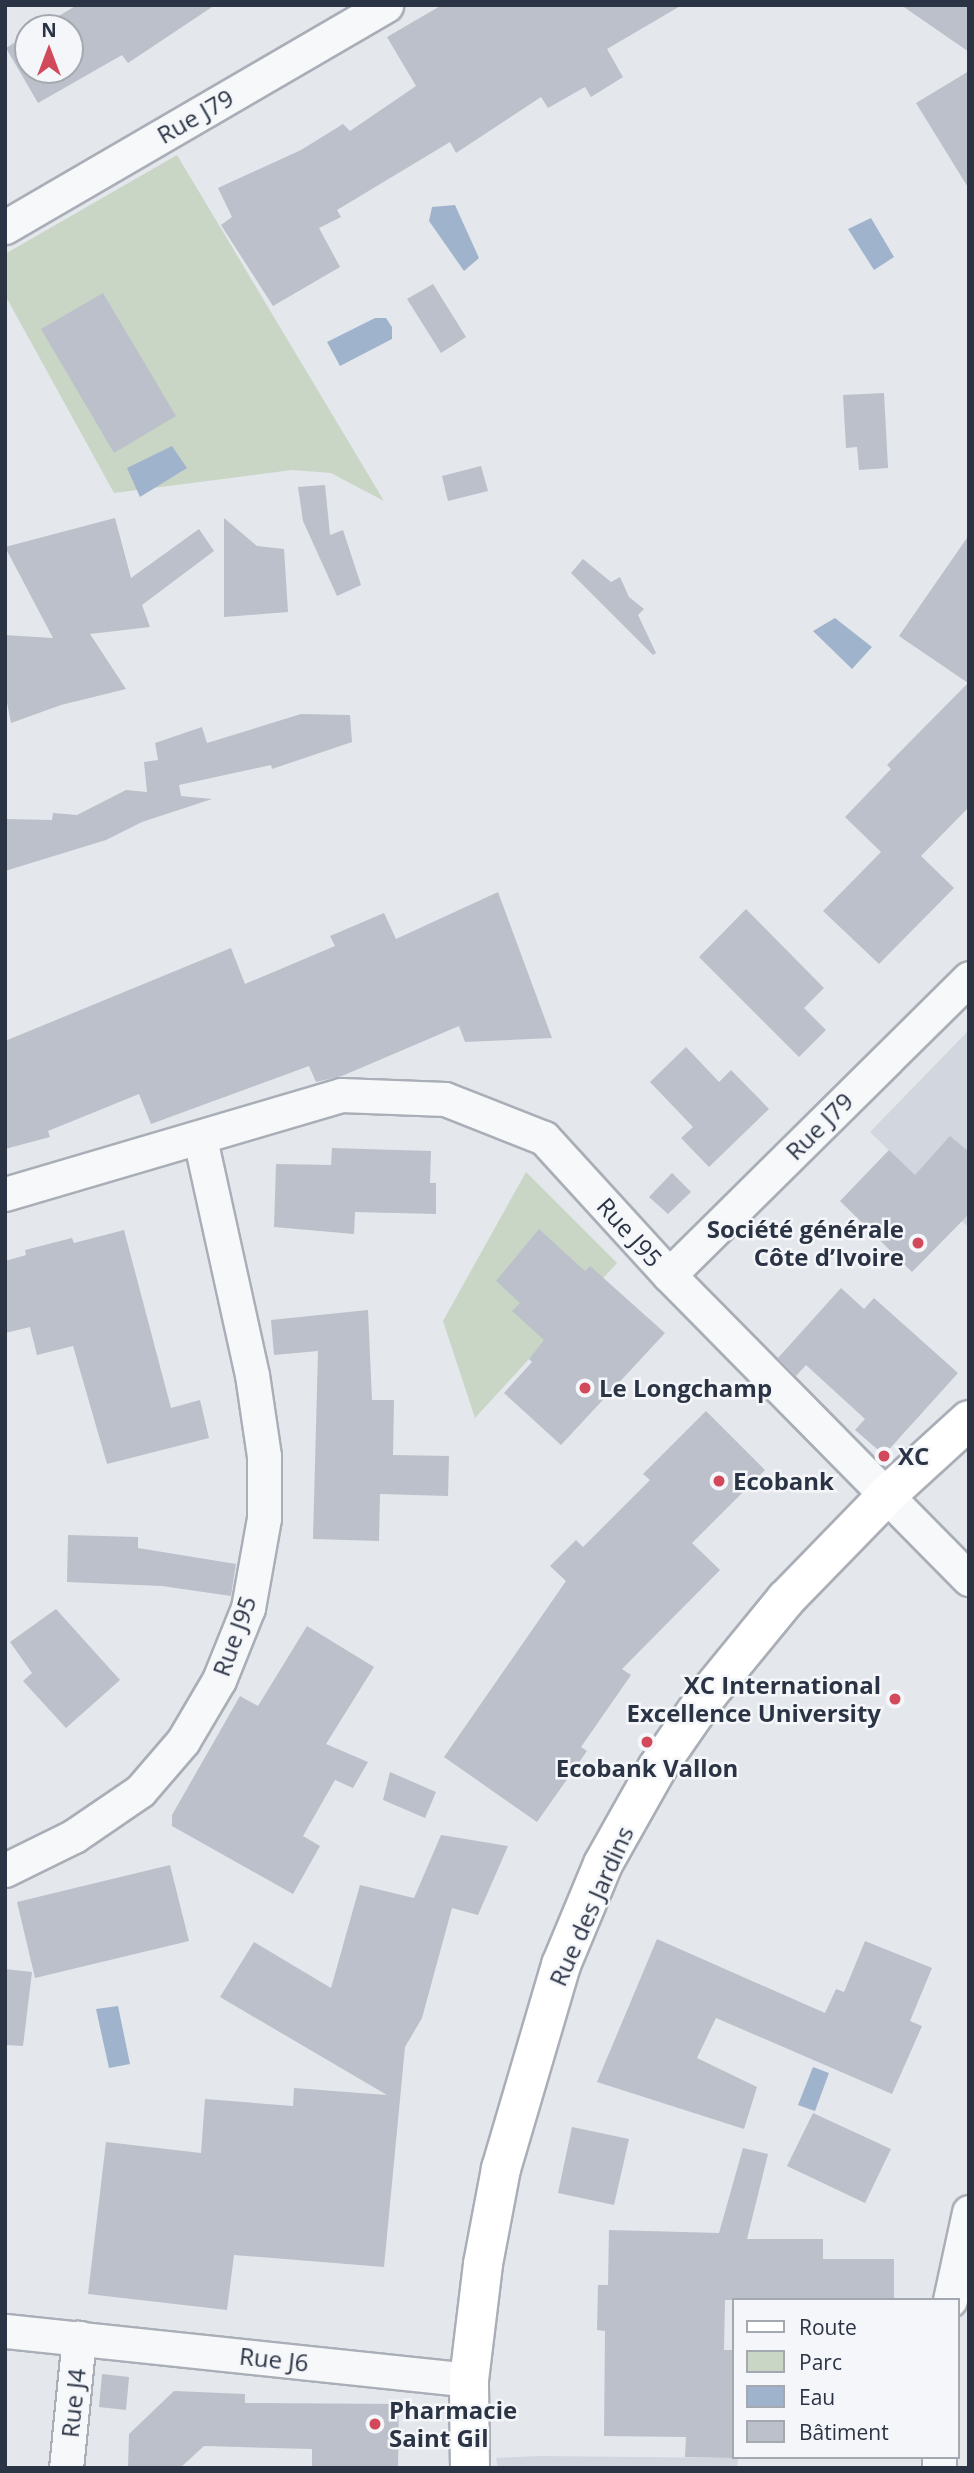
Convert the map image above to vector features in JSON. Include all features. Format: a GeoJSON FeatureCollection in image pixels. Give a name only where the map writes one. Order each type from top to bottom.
{"type":"FeatureCollection","features":[{"type":"Feature","properties":{"kind":"main road","name":"Rue des Jardins"},"geometry":{"type":"LineString","coordinates":[[470,2468],[469,2380],[501,2169],[561,1965],[603,1864],[657,1769],[709,1693],[786,1599],[887,1495],[969,1420]]}},
{"type":"Feature","properties":{"kind":"street","name":"Rue J79"},"geometry":{"type":"LineString","coordinates":[[5,227],[386,5]]}},
{"type":"Feature","properties":{"kind":"street","name":"Rue J79"},"geometry":{"type":"LineString","coordinates":[[669,1275],[969,978]]}},
{"type":"Feature","properties":{"kind":"street","name":"Rue J95"},"geometry":{"type":"LineString","coordinates":[[5,1194],[341,1095],[445,1099],[544,1138],[669,1275],[969,1579]]}},
{"type":"Feature","properties":{"kind":"street","name":"Rue J95"},"geometry":{"type":"LineString","coordinates":[[5,1870],[74,1836],[140,1791],[183,1741],[213,1690],[248,1608],[264,1518],[264,1456],[252,1375],[200,1138]]}},
{"type":"Feature","properties":{"kind":"street"},"geometry":{"type":"LineString","coordinates":[[950,2298],[969,2212]]}},
{"type":"Feature","properties":{"kind":"street","name":"Rue J6"},"geometry":{"type":"LineString","coordinates":[[5,2331],[469,2380]]}},
{"type":"Feature","properties":{"kind":"street","name":"Rue J4"},"geometry":{"type":"LineString","coordinates":[[66,2468],[79,2338]]}},
{"type":"Feature","properties":{"kind":"shaded area"},"geometry":{"type":"Polygon","coordinates":[[[969,1030],[969,1228],[870,1132],[969,1030]]]}},
{"type":"Feature","properties":{"kind":"shaded area"},"geometry":{"type":"Polygon","coordinates":[[[538,2456],[738,2459],[737,2468],[498,2468],[496,2458],[538,2456]]]}},
{"type":"Feature","properties":{"kind":"green space"},"geometry":{"type":"Polygon","coordinates":[[[177,155],[384,501],[331,473],[292,470],[114,493],[5,295],[5,254],[177,155]]]}},
{"type":"Feature","properties":{"kind":"green space"},"geometry":{"type":"Polygon","coordinates":[[[526,1172],[617,1263],[475,1418],[443,1321],[526,1172]]]}},
{"type":"Feature","properties":{"kind":"water"},"geometry":{"type":"Polygon","coordinates":[[[455,205],[479,258],[464,271],[429,221],[432,207],[455,205]]]}},
{"type":"Feature","properties":{"kind":"water"},"geometry":{"type":"Polygon","coordinates":[[[871,218],[894,257],[874,270],[848,229],[871,218]]]}},
{"type":"Feature","properties":{"kind":"water"},"geometry":{"type":"Polygon","coordinates":[[[375,318],[386,318],[392,327],[392,339],[340,366],[327,342],[375,318]]]}},
{"type":"Feature","properties":{"kind":"water"},"geometry":{"type":"Polygon","coordinates":[[[172,446],[187,468],[140,497],[127,468],[172,446]]]}},
{"type":"Feature","properties":{"kind":"water"},"geometry":{"type":"Polygon","coordinates":[[[835,618],[872,647],[852,669],[813,631],[835,618]]]}},
{"type":"Feature","properties":{"kind":"water"},"geometry":{"type":"Polygon","coordinates":[[[118,2006],[130,2064],[109,2068],[96,2009],[118,2006]]]}},
{"type":"Feature","properties":{"kind":"water"},"geometry":{"type":"Polygon","coordinates":[[[813,2067],[829,2073],[815,2111],[798,2105],[813,2067]]]}},
{"type":"Feature","properties":{"kind":"building"},"geometry":{"type":"Polygon","coordinates":[[[77,5],[215,5],[128,63],[122,55],[84,77],[84,14],[62,14],[77,5]]]}},
{"type":"Feature","properties":{"kind":"building"},"geometry":{"type":"Polygon","coordinates":[[[442,5],[682,5],[607,49],[623,77],[591,97],[585,87],[548,108],[541,97],[456,153],[450,142],[337,210],[341,217],[319,228],[340,267],[273,306],[221,225],[232,217],[218,188],[301,150],[343,124],[350,131],[416,86],[387,37],[442,5]]]}},
{"type":"Feature","properties":{"kind":"building"},"geometry":{"type":"Polygon","coordinates":[[[901,5],[969,5],[969,52],[901,5]]]}},
{"type":"Feature","properties":{"kind":"building"},"geometry":{"type":"Polygon","coordinates":[[[14,43],[14,62],[6,48],[14,43]]]}},
{"type":"Feature","properties":{"kind":"building"},"geometry":{"type":"Polygon","coordinates":[[[969,71],[969,189],[916,103],[969,71]]]}},
{"type":"Feature","properties":{"kind":"building"},"geometry":{"type":"Polygon","coordinates":[[[27,84],[71,84],[38,103],[27,84]]]}},
{"type":"Feature","properties":{"kind":"building"},"geometry":{"type":"Polygon","coordinates":[[[433,284],[466,337],[441,353],[407,299],[433,284]]]}},
{"type":"Feature","properties":{"kind":"building"},"geometry":{"type":"Polygon","coordinates":[[[103,293],[176,416],[114,453],[41,329],[103,293]]]}},
{"type":"Feature","properties":{"kind":"building"},"geometry":{"type":"Polygon","coordinates":[[[884,393],[888,468],[859,470],[857,447],[846,448],[843,395],[884,393]]]}},
{"type":"Feature","properties":{"kind":"building"},"geometry":{"type":"Polygon","coordinates":[[[481,466],[488,491],[448,501],[442,476],[481,466]]]}},
{"type":"Feature","properties":{"kind":"building"},"geometry":{"type":"Polygon","coordinates":[[[325,485],[330,535],[343,530],[361,585],[337,596],[303,521],[298,487],[325,485]]]}},
{"type":"Feature","properties":{"kind":"building"},"geometry":{"type":"Polygon","coordinates":[[[115,518],[131,578],[199,529],[214,551],[142,605],[150,627],[90,634],[126,689],[61,705],[11,723],[5,692],[5,635],[53,638],[5,547],[115,518]]]}},
{"type":"Feature","properties":{"kind":"building"},"geometry":{"type":"Polygon","coordinates":[[[224,518],[257,546],[284,549],[288,612],[224,617],[224,518]]]}},
{"type":"Feature","properties":{"kind":"building"},"geometry":{"type":"Polygon","coordinates":[[[969,535],[969,807],[921,856],[954,888],[879,964],[823,911],[881,852],[845,817],[891,769],[887,765],[968,683],[899,636],[969,535]]]}},
{"type":"Feature","properties":{"kind":"building"},"geometry":{"type":"Polygon","coordinates":[[[583,559],[611,582],[620,577],[629,597],[644,609],[638,615],[656,653],[653,655],[571,573],[583,559]]]}},
{"type":"Feature","properties":{"kind":"building"},"geometry":{"type":"Polygon","coordinates":[[[301,714],[350,715],[352,742],[272,769],[271,765],[179,785],[181,796],[212,799],[142,822],[106,840],[5,871],[5,819],[52,820],[53,813],[77,815],[126,790],[147,792],[144,762],[158,760],[155,743],[202,727],[207,743],[301,714]]]}},
{"type":"Feature","properties":{"kind":"building"},"geometry":{"type":"Polygon","coordinates":[[[498,892],[552,1038],[465,1042],[459,1026],[342,1076],[316,1082],[309,1066],[151,1124],[139,1094],[48,1131],[50,1137],[5,1149],[5,1041],[231,948],[245,984],[335,946],[330,936],[384,913],[396,939],[498,892]]]}},
{"type":"Feature","properties":{"kind":"building"},"geometry":{"type":"Polygon","coordinates":[[[746,909],[824,988],[804,1008],[826,1030],[799,1057],[699,957],[746,909]]]}},
{"type":"Feature","properties":{"kind":"building"},"geometry":{"type":"Polygon","coordinates":[[[686,1047],[719,1082],[731,1070],[769,1109],[709,1167],[681,1138],[693,1127],[650,1082],[686,1047]]]}},
{"type":"Feature","properties":{"kind":"building"},"geometry":{"type":"Polygon","coordinates":[[[950,1136],[969,1152],[969,1214],[912,1272],[840,1201],[889,1150],[915,1175],[950,1136]]]}},
{"type":"Feature","properties":{"kind":"building"},"geometry":{"type":"Polygon","coordinates":[[[332,1148],[431,1151],[430,1183],[436,1183],[436,1214],[355,1212],[354,1234],[274,1227],[276,1164],[331,1165],[332,1148]]]}},
{"type":"Feature","properties":{"kind":"building"},"geometry":{"type":"Polygon","coordinates":[[[672,1173],[691,1192],[668,1214],[649,1197],[672,1173]]]}},
{"type":"Feature","properties":{"kind":"building"},"geometry":{"type":"Polygon","coordinates":[[[539,1229],[585,1271],[590,1266],[665,1333],[561,1445],[504,1393],[532,1362],[529,1359],[544,1340],[512,1311],[520,1303],[496,1281],[539,1229]]]}},
{"type":"Feature","properties":{"kind":"building"},"geometry":{"type":"Polygon","coordinates":[[[124,1230],[171,1408],[200,1400],[209,1438],[107,1464],[73,1346],[37,1355],[30,1327],[5,1333],[5,1261],[26,1255],[25,1250],[72,1238],[74,1243],[124,1230]]]}},
{"type":"Feature","properties":{"kind":"building"},"geometry":{"type":"Polygon","coordinates":[[[841,1288],[864,1309],[874,1298],[958,1373],[884,1455],[855,1430],[865,1419],[806,1365],[796,1376],[778,1358],[841,1288]]]}},
{"type":"Feature","properties":{"kind":"building"},"geometry":{"type":"Polygon","coordinates":[[[368,1310],[372,1400],[394,1400],[393,1455],[449,1456],[448,1496],[380,1494],[379,1541],[313,1539],[318,1351],[274,1355],[271,1320],[368,1310]]]}},
{"type":"Feature","properties":{"kind":"building"},"geometry":{"type":"Polygon","coordinates":[[[706,1411],[765,1470],[692,1543],[720,1570],[622,1669],[631,1675],[581,1747],[587,1751],[537,1822],[444,1757],[566,1581],[550,1566],[576,1540],[583,1547],[650,1480],[643,1474],[706,1411]]]}},
{"type":"Feature","properties":{"kind":"building"},"geometry":{"type":"Polygon","coordinates":[[[68,1535],[138,1537],[138,1548],[236,1564],[231,1596],[162,1586],[67,1582],[68,1535]]]}},
{"type":"Feature","properties":{"kind":"building"},"geometry":{"type":"Polygon","coordinates":[[[56,1609],[120,1680],[66,1728],[23,1681],[32,1673],[10,1642],[56,1609]]]}},
{"type":"Feature","properties":{"kind":"building"},"geometry":{"type":"Polygon","coordinates":[[[307,1626],[374,1667],[326,1744],[368,1762],[353,1788],[335,1780],[303,1836],[320,1846],[293,1894],[172,1826],[172,1815],[240,1696],[258,1706],[307,1626]]]}},
{"type":"Feature","properties":{"kind":"building"},"geometry":{"type":"Polygon","coordinates":[[[390,1772],[436,1792],[425,1818],[383,1800],[390,1772]]]}},
{"type":"Feature","properties":{"kind":"building"},"geometry":{"type":"Polygon","coordinates":[[[441,1835],[508,1846],[478,1915],[452,1908],[422,2018],[405,2047],[384,2267],[234,2255],[227,2310],[88,2294],[106,2142],[201,2153],[205,2099],[293,2106],[294,2088],[387,2095],[220,1997],[254,1942],[331,1988],[360,1885],[414,1898],[441,1835]]]}},
{"type":"Feature","properties":{"kind":"building"},"geometry":{"type":"Polygon","coordinates":[[[170,1865],[189,1941],[35,1978],[17,1902],[170,1865]]]}},
{"type":"Feature","properties":{"kind":"building"},"geometry":{"type":"Polygon","coordinates":[[[657,1939],[825,2013],[836,1989],[844,1992],[865,1941],[932,1968],[910,2021],[922,2026],[892,2094],[716,2018],[697,2058],[757,2087],[744,2129],[597,2082],[657,1939]]]}},
{"type":"Feature","properties":{"kind":"building"},"geometry":{"type":"Polygon","coordinates":[[[5,1969],[32,1972],[23,2046],[5,2045],[5,1969]]]}},
{"type":"Feature","properties":{"kind":"building"},"geometry":{"type":"Polygon","coordinates":[[[813,2113],[891,2149],[865,2203],[787,2166],[813,2113]]]}},
{"type":"Feature","properties":{"kind":"building"},"geometry":{"type":"Polygon","coordinates":[[[572,2127],[629,2139],[614,2205],[558,2193],[572,2127]]]}},
{"type":"Feature","properties":{"kind":"building"},"geometry":{"type":"Polygon","coordinates":[[[743,2148],[768,2154],[747,2239],[823,2239],[823,2259],[894,2259],[894,2298],[725,2300],[724,2350],[732,2350],[732,2458],[685,2457],[686,2437],[604,2436],[605,2331],[597,2330],[598,2285],[608,2285],[609,2230],[719,2233],[743,2148]]]}},
{"type":"Feature","properties":{"kind":"building"},"geometry":{"type":"Polygon","coordinates":[[[102,2374],[129,2377],[126,2410],[99,2407],[102,2374]]]}},
{"type":"Feature","properties":{"kind":"building"},"geometry":{"type":"Polygon","coordinates":[[[174,2391],[245,2394],[245,2403],[399,2404],[398,2468],[312,2468],[312,2449],[204,2446],[180,2468],[128,2468],[129,2434],[174,2391]]]}},
{"type":"Feature","properties":{"kind":"place","name":"Société générale Côte d’Ivoire"},"geometry":{"type":"Point","coordinates":[918,1243]}},
{"type":"Feature","properties":{"kind":"place","name":"Le Longchamp"},"geometry":{"type":"Point","coordinates":[585,1388]}},
{"type":"Feature","properties":{"kind":"place","name":"XC"},"geometry":{"type":"Point","coordinates":[884,1456]}},
{"type":"Feature","properties":{"kind":"place","name":"Ecobank"},"geometry":{"type":"Point","coordinates":[719,1481]}},
{"type":"Feature","properties":{"kind":"place","name":"XC International Excellence University"},"geometry":{"type":"Point","coordinates":[895,1699]}},
{"type":"Feature","properties":{"kind":"place","name":"Ecobank Vallon"},"geometry":{"type":"Point","coordinates":[647,1742]}},
{"type":"Feature","properties":{"kind":"place","name":"Pharmacie Saint Gil"},"geometry":{"type":"Point","coordinates":[375,2424]}}]}
